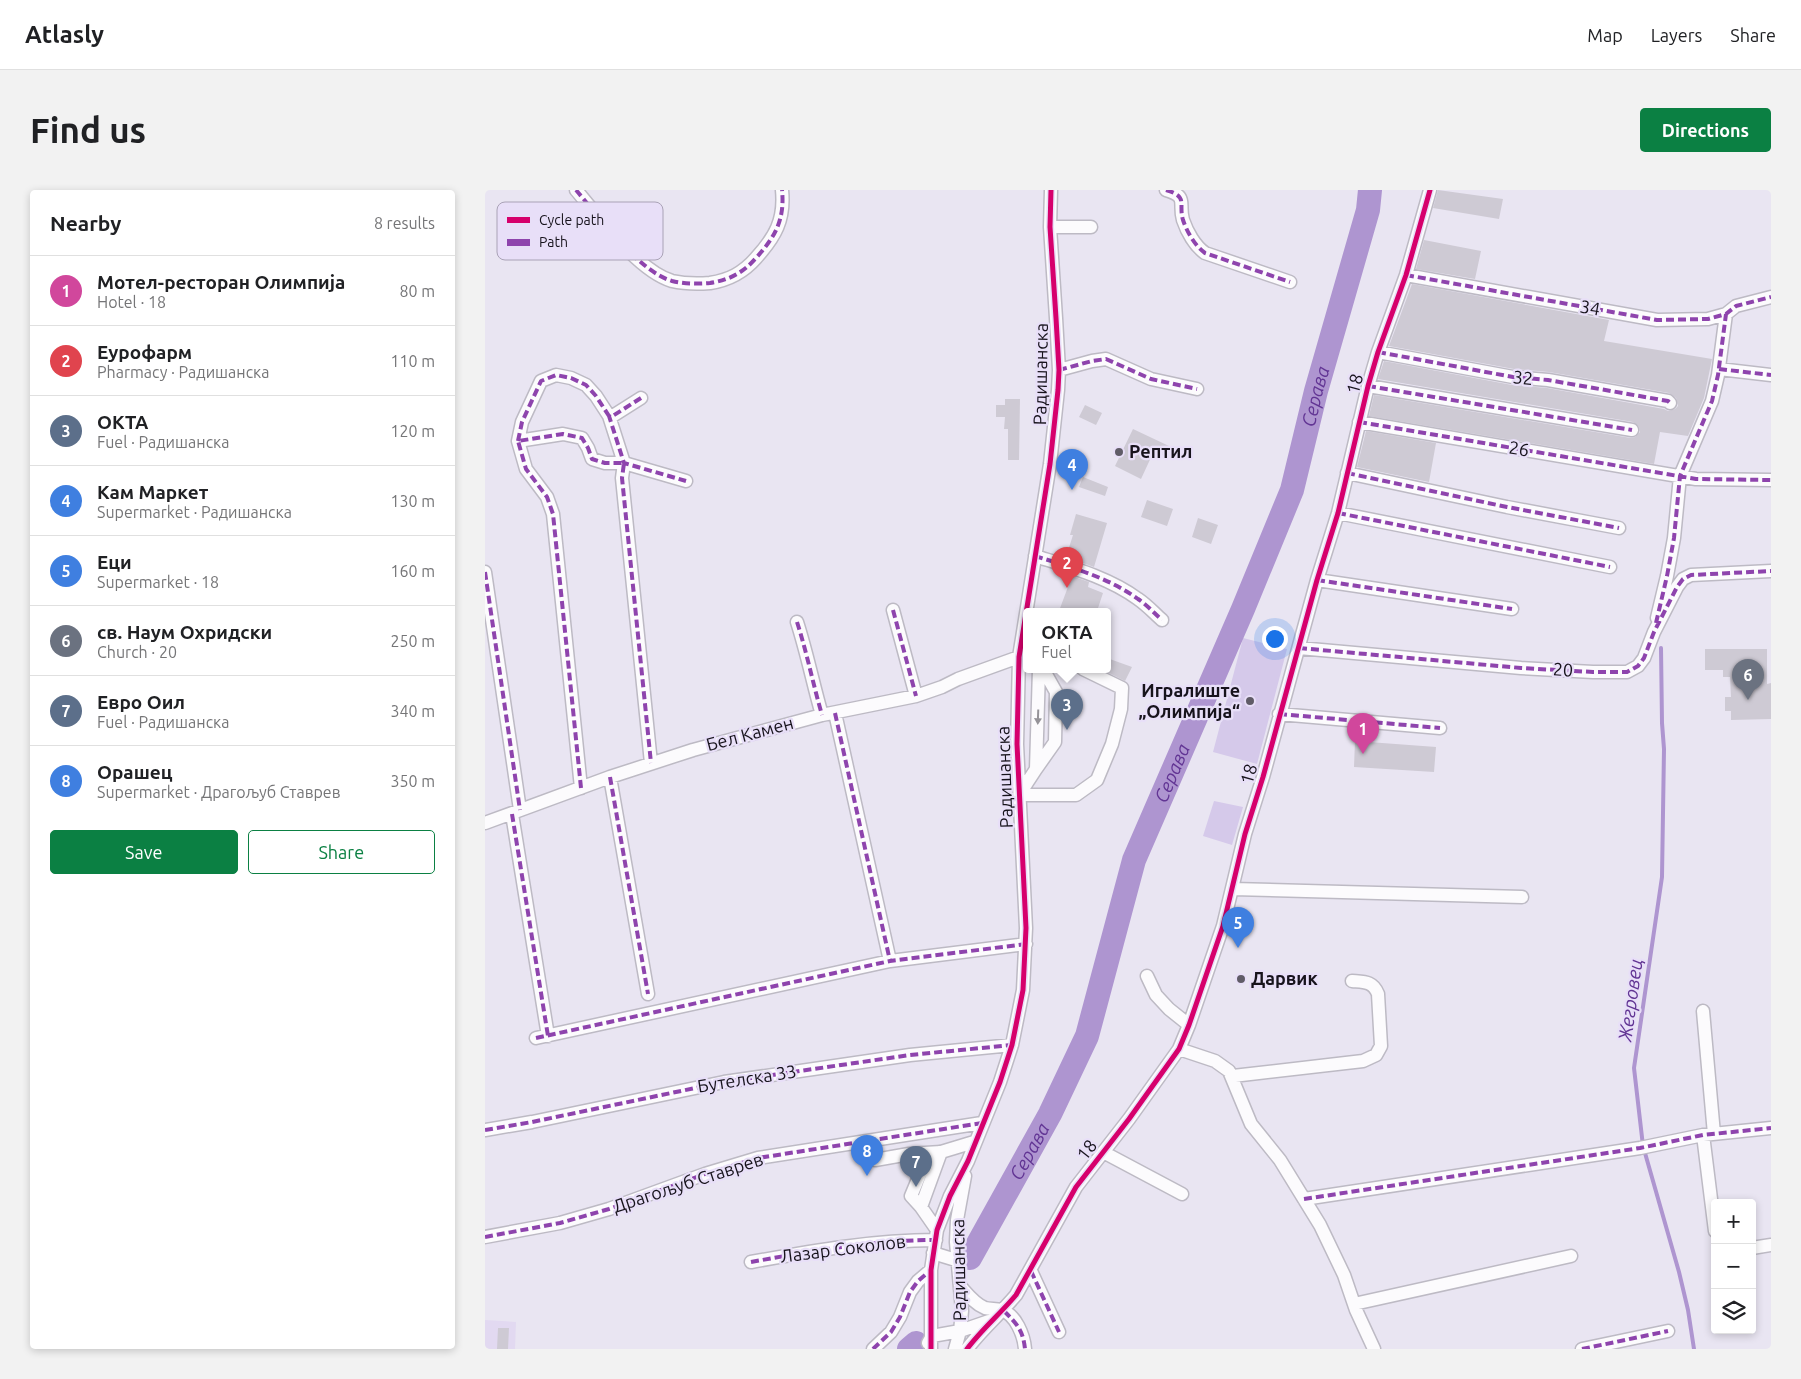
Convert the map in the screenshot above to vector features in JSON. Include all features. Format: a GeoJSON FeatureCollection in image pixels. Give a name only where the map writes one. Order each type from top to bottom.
{"type":"FeatureCollection","features":[{"type":"Feature","properties":{"kind":"street"},"geometry":{"type":"LineString","coordinates":[[576,190],[587,202]]}},
{"type":"Feature","properties":{"kind":"street"},"geometry":{"type":"LineString","coordinates":[[639,260],[672,280],[697,284],[715,282],[736,276],[755,259],[772,240],[777,231],[782,210],[782,190]]}},
{"type":"Feature","properties":{"kind":"street","name":"Радишанска"},"geometry":{"type":"LineString","coordinates":[[1029,608],[1050,464],[1059,370],[1050,227],[1051,190]]}},
{"type":"Feature","properties":{"kind":"street"},"geometry":{"type":"LineString","coordinates":[[1165,190],[1176,193],[1180,197],[1183,204],[1183,219],[1197,248],[1205,254],[1290,282]]}},
{"type":"Feature","properties":{"kind":"street","name":"18"},"geometry":{"type":"LineString","coordinates":[[932,1336],[960,1331],[994,1320],[1004,1311],[1031,1271],[1076,1186],[1179,1049],[1214,956],[1233,889],[1258,776],[1279,714],[1338,513],[1368,386],[1406,274],[1430,190]]}},
{"type":"Feature","properties":{"kind":"street"},"geometry":{"type":"LineString","coordinates":[[1050,227],[1091,227]]}},
{"type":"Feature","properties":{"kind":"street","name":"34"},"geometry":{"type":"LineString","coordinates":[[1406,274],[1545,301],[1657,320],[1695,320],[1771,297]]}},
{"type":"Feature","properties":{"kind":"street"},"geometry":{"type":"LineString","coordinates":[[1654,632],[1674,538],[1680,476],[1712,401],[1731,310]]}},
{"type":"Feature","properties":{"kind":"street","name":"32"},"geometry":{"type":"LineString","coordinates":[[1378,352],[1513,377],[1548,380],[1669,402]]}},
{"type":"Feature","properties":{"kind":"street"},"geometry":{"type":"LineString","coordinates":[[1059,370],[1106,359],[1151,380],[1173,386],[1197,389]]}},
{"type":"Feature","properties":{"kind":"street"},"geometry":{"type":"LineString","coordinates":[[1719,368],[1771,375]]}},
{"type":"Feature","properties":{"kind":"street"},"geometry":{"type":"LineString","coordinates":[[581,788],[553,514],[547,497],[526,469],[518,441],[522,422],[541,381],[556,375],[571,378],[586,385],[597,396],[609,416],[624,462],[622,478],[651,763]]}},
{"type":"Feature","properties":{"kind":"street","name":"18"},"geometry":{"type":"LineString","coordinates":[[1368,386],[1632,430]]}},
{"type":"Feature","properties":{"kind":"street"},"geometry":{"type":"LineString","coordinates":[[609,416],[611,417],[641,398]]}},
{"type":"Feature","properties":{"kind":"street","name":"26"},"geometry":{"type":"LineString","coordinates":[[1359,422],[1696,479],[1771,480]]}},
{"type":"Feature","properties":{"kind":"street"},"geometry":{"type":"LineString","coordinates":[[518,441],[563,434],[582,438],[589,448],[592,459],[605,463],[624,462],[686,481]]}},
{"type":"Feature","properties":{"kind":"street"},"geometry":{"type":"LineString","coordinates":[[1347,473],[1507,507],[1619,528]]}},
{"type":"Feature","properties":{"kind":"street"},"geometry":{"type":"LineString","coordinates":[[1338,513],[1610,567]]}},
{"type":"Feature","properties":{"kind":"street"},"geometry":{"type":"LineString","coordinates":[[1035,556],[1075,568],[1112,583],[1139,599],[1162,620]]}},
{"type":"Feature","properties":{"kind":"street","name":"20"},"geometry":{"type":"LineString","coordinates":[[1299,648],[1521,668],[1627,672],[1638,666],[1644,658],[1654,632],[1683,579],[1691,575],[1771,571]]}},
{"type":"Feature","properties":{"kind":"street"},"geometry":{"type":"LineString","coordinates":[[485,572],[516,812],[542,1037],[890,962],[1026,944]]}},
{"type":"Feature","properties":{"kind":"street"},"geometry":{"type":"LineString","coordinates":[[1317,580],[1512,609]]}},
{"type":"Feature","properties":{"kind":"street"},"geometry":{"type":"LineString","coordinates":[[893,610],[916,696]]}},
{"type":"Feature","properties":{"kind":"street"},"geometry":{"type":"LineString","coordinates":[[797,622],[822,715]]}},
{"type":"Feature","properties":{"kind":"street","name":"Радишанска"},"geometry":{"type":"LineString","coordinates":[[931,1349],[931,1270],[935,1241],[950,1196],[967,1161],[1000,1082],[1012,1045],[1023,990],[1026,944],[1017,744],[1019,657],[1023,646]]}},
{"type":"Feature","properties":{"kind":"street","name":"Бел Камен"},"geometry":{"type":"LineString","coordinates":[[485,823],[651,763],[822,715],[916,696],[1019,657]]}},
{"type":"Feature","properties":{"kind":"street"},"geometry":{"type":"LineString","coordinates":[[1036,768],[1041,673]]}},
{"type":"Feature","properties":{"kind":"street"},"geometry":{"type":"LineString","coordinates":[[1019,795],[1055,742],[1056,692],[1044,673]]}},
{"type":"Feature","properties":{"kind":"street"},"geometry":{"type":"LineString","coordinates":[[1019,795],[1076,795],[1097,780],[1112,744],[1121,709],[1122,688],[1091,673]]}},
{"type":"Feature","properties":{"kind":"street"},"geometry":{"type":"LineString","coordinates":[[835,712],[890,962]]}},
{"type":"Feature","properties":{"kind":"street"},"geometry":{"type":"LineString","coordinates":[[1279,714],[1440,728]]}},
{"type":"Feature","properties":{"kind":"street"},"geometry":{"type":"LineString","coordinates":[[610,777],[648,994]]}},
{"type":"Feature","properties":{"kind":"street"},"geometry":{"type":"LineString","coordinates":[[1233,889],[1522,898]]}},
{"type":"Feature","properties":{"kind":"street"},"geometry":{"type":"LineString","coordinates":[[1147,976],[1156,995],[1169,1009],[1189,1024]]}},
{"type":"Feature","properties":{"kind":"street"},"geometry":{"type":"LineString","coordinates":[[1233,1076],[1363,1062],[1377,1055],[1381,1046],[1376,988],[1371,983],[1352,981]]}},
{"type":"Feature","properties":{"kind":"street"},"geometry":{"type":"LineString","coordinates":[[1703,1011],[1713,1199]]}},
{"type":"Feature","properties":{"kind":"street","name":"Бутелска 33"},"geometry":{"type":"LineString","coordinates":[[485,1130],[724,1082],[910,1055],[1012,1045]]}},
{"type":"Feature","properties":{"kind":"street"},"geometry":{"type":"LineString","coordinates":[[1179,1049],[1215,1061],[1233,1076],[1251,1124],[1280,1160],[1320,1225],[1344,1275],[1354,1304],[1374,1349]]}},
{"type":"Feature","properties":{"kind":"street","name":"Драгољуб Ставрев"},"geometry":{"type":"LineString","coordinates":[[485,1237],[561,1223],[609,1209],[705,1174],[758,1158],[982,1123]]}},
{"type":"Feature","properties":{"kind":"street"},"geometry":{"type":"LineString","coordinates":[[1304,1199],[1640,1148],[1709,1135],[1771,1128]]}},
{"type":"Feature","properties":{"kind":"street"},"geometry":{"type":"LineString","coordinates":[[935,1241],[921,1207],[911,1196],[926,1160],[941,1152],[974,1142]]}},
{"type":"Feature","properties":{"kind":"street"},"geometry":{"type":"LineString","coordinates":[[875,1160],[909,1154],[941,1152]]}},
{"type":"Feature","properties":{"kind":"street"},"geometry":{"type":"LineString","coordinates":[[1103,1152],[1182,1194]]}},
{"type":"Feature","properties":{"kind":"street","name":"Радишанска"},"geometry":{"type":"LineString","coordinates":[[955,1349],[960,1331],[962,1311],[956,1242],[957,1220],[967,1161]]}},
{"type":"Feature","properties":{"kind":"street","name":"Лазар Соколов"},"geometry":{"type":"LineString","coordinates":[[751,1262],[851,1245],[902,1240],[935,1241],[959,1261]]}},
{"type":"Feature","properties":{"kind":"street"},"geometry":{"type":"LineString","coordinates":[[1756,1247],[1771,1245]]}},
{"type":"Feature","properties":{"kind":"street"},"geometry":{"type":"LineString","coordinates":[[1354,1304],[1571,1256]]}},
{"type":"Feature","properties":{"kind":"street"},"geometry":{"type":"LineString","coordinates":[[873,1349],[891,1332],[900,1317],[910,1292],[918,1281],[931,1270]]}},
{"type":"Feature","properties":{"kind":"street"},"geometry":{"type":"LineString","coordinates":[[1031,1271],[1059,1332]]}},
{"type":"Feature","properties":{"kind":"street"},"geometry":{"type":"LineString","coordinates":[[961,1287],[971,1298],[985,1307],[1004,1311],[1017,1324],[1024,1336],[1025,1349]]}},
{"type":"Feature","properties":{"kind":"street"},"geometry":{"type":"LineString","coordinates":[[967,1349],[973,1340],[994,1320]]}},
{"type":"Feature","properties":{"kind":"street"},"geometry":{"type":"LineString","coordinates":[[1582,1349],[1668,1331]]}},
{"type":"Feature","properties":{"kind":"street"},"geometry":{"type":"LineString","coordinates":[[925,1349],[932,1336]]}},
{"type":"Feature","properties":{"kind":"shaded area","name":"Игралиште „Олимпија“"},"geometry":{"type":"Polygon","coordinates":[[[1243,638],[1287,649],[1257,764],[1213,752],[1243,638]]]}},
{"type":"Feature","properties":{"kind":"shaded area"},"geometry":{"type":"Polygon","coordinates":[[[1214,801],[1243,807],[1232,845],[1203,836],[1214,801]]]}},
{"type":"Feature","properties":{"kind":"shaded area"},"geometry":{"type":"Polygon","coordinates":[[[485,1320],[516,1322],[515,1349],[485,1349],[485,1320]]]}},
{"type":"Feature","properties":{"kind":"building"},"geometry":{"type":"Polygon","coordinates":[[[1438,190],[1503,199],[1499,219],[1433,208],[1438,190]]]}},
{"type":"Feature","properties":{"kind":"building"},"geometry":{"type":"Polygon","coordinates":[[[1424,240],[1481,251],[1475,279],[1416,269],[1424,240]]]}},
{"type":"Feature","properties":{"kind":"building"},"geometry":{"type":"Polygon","coordinates":[[[1412,284],[1609,320],[1604,341],[1712,359],[1704,398],[1688,436],[1660,432],[1654,464],[1369,416],[1374,395],[1631,438],[1640,432],[1639,427],[1633,422],[1378,379],[1384,361],[1512,385],[1547,388],[1668,411],[1678,406],[1676,398],[1669,393],[1549,372],[1514,369],[1389,346],[1412,284]]]}},
{"type":"Feature","properties":{"kind":"building"},"geometry":{"type":"Polygon","coordinates":[[[1005,399],[1020,399],[1019,460],[1008,460],[1008,429],[1004,429],[1005,417],[996,417],[996,405],[1005,405],[1005,399]]]}},
{"type":"Feature","properties":{"kind":"building"},"geometry":{"type":"Polygon","coordinates":[[[1085,405],[1102,413],[1096,425],[1079,417],[1085,405]]]}},
{"type":"Feature","properties":{"kind":"building"},"geometry":{"type":"Polygon","coordinates":[[[1133,429],[1169,446],[1164,456],[1154,451],[1141,479],[1115,466],[1133,429]]]}},
{"type":"Feature","properties":{"kind":"building"},"geometry":{"type":"Polygon","coordinates":[[[1366,431],[1436,443],[1429,482],[1357,467],[1366,431]]]}},
{"type":"Feature","properties":{"kind":"building"},"geometry":{"type":"Polygon","coordinates":[[[1083,477],[1108,487],[1105,496],[1079,487],[1083,477]]]}},
{"type":"Feature","properties":{"kind":"building"},"geometry":{"type":"Polygon","coordinates":[[[1147,500],[1173,509],[1167,526],[1141,517],[1147,500]]]}},
{"type":"Feature","properties":{"kind":"building"},"geometry":{"type":"Polygon","coordinates":[[[1076,514],[1107,523],[1094,567],[1066,557],[1073,535],[1070,535],[1076,514]]]}},
{"type":"Feature","properties":{"kind":"building"},"geometry":{"type":"Polygon","coordinates":[[[1198,518],[1218,525],[1211,544],[1192,537],[1198,518]]]}},
{"type":"Feature","properties":{"kind":"building"},"geometry":{"type":"Polygon","coordinates":[[[1072,576],[1089,582],[1088,587],[1103,593],[1098,608],[1060,608],[1072,576]]]}},
{"type":"Feature","properties":{"kind":"building"},"geometry":{"type":"Polygon","coordinates":[[[1705,649],[1767,649],[1767,684],[1771,683],[1771,719],[1731,720],[1731,711],[1725,711],[1725,697],[1731,697],[1730,677],[1723,677],[1723,670],[1705,670],[1705,649]]]}},
{"type":"Feature","properties":{"kind":"building"},"geometry":{"type":"Polygon","coordinates":[[[1111,659],[1132,667],[1125,681],[1109,673],[1111,673],[1111,659]]]}},
{"type":"Feature","properties":{"kind":"building"},"geometry":{"type":"Polygon","coordinates":[[[1355,741],[1436,747],[1434,772],[1354,767],[1355,741]]]}},
{"type":"Feature","properties":{"kind":"building"},"geometry":{"type":"Polygon","coordinates":[[[498,1328],[509,1328],[508,1349],[497,1349],[498,1328]]]}},
{"type":"Feature","properties":{"kind":"waterway","name":"Серава"},"geometry":{"type":"LineString","coordinates":[[970,1258],[1050,1114],[1087,1036],[1134,860],[1243,609],[1292,490],[1316,391],[1368,210],[1370,190]]}},
{"type":"Feature","properties":{"kind":"waterway","name":"Жегровец"},"geometry":{"type":"LineString","coordinates":[[1661,648],[1664,749],[1662,877],[1634,1068],[1643,1146],[1679,1272],[1688,1310],[1694,1349]]}},
{"type":"Feature","properties":{"kind":"waterway","name":"Серава"},"geometry":{"type":"LineString","coordinates":[[909,1349],[916,1343]]}},
{"type":"Feature","properties":{"kind":"marked path"},"geometry":{"type":"LineString","coordinates":[[576,190],[586,202]]}},
{"type":"Feature","properties":{"kind":"marked path"},"geometry":{"type":"LineString","coordinates":[[639,260],[659,275],[682,283],[710,283],[729,278],[746,268],[769,243],[780,219],[783,201],[782,190]]}},
{"type":"Feature","properties":{"kind":"marked path"},"geometry":{"type":"LineString","coordinates":[[1166,190],[1178,195],[1180,198],[1183,220],[1187,229],[1195,243],[1205,253],[1290,282]]}},
{"type":"Feature","properties":{"kind":"marked path"},"geometry":{"type":"LineString","coordinates":[[1406,275],[1657,320],[1708,319],[1726,314],[1736,306],[1771,297]]}},
{"type":"Feature","properties":{"kind":"marked path"},"geometry":{"type":"LineString","coordinates":[[1656,623],[1674,538],[1680,476],[1712,401],[1718,375],[1726,314]]}},
{"type":"Feature","properties":{"kind":"marked path"},"geometry":{"type":"LineString","coordinates":[[1378,352],[1513,377],[1548,380],[1668,401],[1670,403]]}},
{"type":"Feature","properties":{"kind":"marked path"},"geometry":{"type":"LineString","coordinates":[[1059,370],[1106,359],[1151,379],[1197,389]]}},
{"type":"Feature","properties":{"kind":"marked path"},"geometry":{"type":"LineString","coordinates":[[1719,369],[1771,375]]}},
{"type":"Feature","properties":{"kind":"marked path"},"geometry":{"type":"LineString","coordinates":[[518,441],[522,422],[541,381],[556,375],[571,378],[586,385],[609,416]]}},
{"type":"Feature","properties":{"kind":"marked path"},"geometry":{"type":"LineString","coordinates":[[1368,386],[1632,430]]}},
{"type":"Feature","properties":{"kind":"marked path"},"geometry":{"type":"LineString","coordinates":[[641,398],[611,417],[609,416],[624,463],[686,481]]}},
{"type":"Feature","properties":{"kind":"marked path"},"geometry":{"type":"LineString","coordinates":[[1359,422],[1696,479],[1771,480]]}},
{"type":"Feature","properties":{"kind":"marked path"},"geometry":{"type":"LineString","coordinates":[[581,788],[553,514],[547,497],[526,469],[518,441],[563,434],[582,438],[592,459],[605,463],[624,463],[622,478],[651,763]]}},
{"type":"Feature","properties":{"kind":"marked path"},"geometry":{"type":"LineString","coordinates":[[1347,473],[1507,507],[1619,528]]}},
{"type":"Feature","properties":{"kind":"marked path"},"geometry":{"type":"LineString","coordinates":[[1338,513],[1610,567]]}},
{"type":"Feature","properties":{"kind":"marked path"},"geometry":{"type":"LineString","coordinates":[[1035,556],[1088,573],[1126,591],[1141,601],[1162,620]]}},
{"type":"Feature","properties":{"kind":"marked path"},"geometry":{"type":"LineString","coordinates":[[1299,648],[1521,668],[1627,672],[1638,666],[1644,658],[1654,632],[1683,579],[1691,575],[1771,571]]}},
{"type":"Feature","properties":{"kind":"marked path"},"geometry":{"type":"LineString","coordinates":[[485,572],[520,810]]}},
{"type":"Feature","properties":{"kind":"marked path"},"geometry":{"type":"LineString","coordinates":[[1317,580],[1512,609]]}},
{"type":"Feature","properties":{"kind":"marked path"},"geometry":{"type":"LineString","coordinates":[[893,610],[916,696]]}},
{"type":"Feature","properties":{"kind":"marked path"},"geometry":{"type":"LineString","coordinates":[[797,622],[822,715]]}},
{"type":"Feature","properties":{"kind":"marked path"},"geometry":{"type":"LineString","coordinates":[[835,713],[890,961]]}},
{"type":"Feature","properties":{"kind":"marked path"},"geometry":{"type":"LineString","coordinates":[[1279,714],[1440,728]]}},
{"type":"Feature","properties":{"kind":"marked path"},"geometry":{"type":"LineString","coordinates":[[610,777],[648,994]]}},
{"type":"Feature","properties":{"kind":"marked path"},"geometry":{"type":"LineString","coordinates":[[512,814],[548,1036]]}},
{"type":"Feature","properties":{"kind":"marked path"},"geometry":{"type":"LineString","coordinates":[[536,1038],[890,961],[1026,944]]}},
{"type":"Feature","properties":{"kind":"marked path"},"geometry":{"type":"LineString","coordinates":[[485,1130],[724,1082],[910,1055],[1012,1045]]}},
{"type":"Feature","properties":{"kind":"marked path"},"geometry":{"type":"LineString","coordinates":[[485,1237],[560,1223],[609,1209],[705,1174],[758,1158],[982,1123]]}},
{"type":"Feature","properties":{"kind":"marked path"},"geometry":{"type":"LineString","coordinates":[[1304,1199],[1640,1148],[1703,1135],[1771,1128]]}},
{"type":"Feature","properties":{"kind":"marked path"},"geometry":{"type":"LineString","coordinates":[[751,1262],[866,1244],[936,1240]]}},
{"type":"Feature","properties":{"kind":"marked path"},"geometry":{"type":"LineString","coordinates":[[873,1349],[891,1332],[900,1317],[910,1292],[918,1281],[931,1270]]}},
{"type":"Feature","properties":{"kind":"marked path"},"geometry":{"type":"LineString","coordinates":[[1031,1271],[1059,1332]]}},
{"type":"Feature","properties":{"kind":"marked path"},"geometry":{"type":"LineString","coordinates":[[1004,1311],[1019,1328],[1025,1349]]}},
{"type":"Feature","properties":{"kind":"marked path"},"geometry":{"type":"LineString","coordinates":[[1582,1349],[1668,1331]]}},
{"type":"Feature","properties":{"kind":"cycle path"},"geometry":{"type":"LineString","coordinates":[[1027,608],[1050,464],[1058,390],[1059,370],[1050,227],[1051,190]]}},
{"type":"Feature","properties":{"kind":"cycle path"},"geometry":{"type":"LineString","coordinates":[[967,1349],[1016,1295],[1076,1187],[1129,1119],[1179,1049],[1189,1025],[1223,926],[1245,834],[1263,777],[1317,580],[1338,513],[1368,386],[1378,352],[1406,275],[1430,190]]}},
{"type":"Feature","properties":{"kind":"cycle path"},"geometry":{"type":"LineString","coordinates":[[931,1349],[931,1270],[937,1230],[1000,1082],[1012,1045],[1023,990],[1026,928],[1017,744],[1019,657],[1023,632]]}},
{"type":"Feature","properties":{"kind":"place","name":"Рептил"},"geometry":{"type":"Point","coordinates":[1119,452]}},
{"type":"Feature","properties":{"kind":"place","name":"Кам Маркет"},"geometry":{"type":"Point","coordinates":[1072,490]}},
{"type":"Feature","properties":{"kind":"place","name":"Еурофарм"},"geometry":{"type":"Point","coordinates":[1067,588]}},
{"type":"Feature","properties":{"kind":"place","name":"св. Наум Охридски"},"geometry":{"type":"Point","coordinates":[1748,700]}},
{"type":"Feature","properties":{"kind":"place","name":"Игралиште „Олимпија“"},"geometry":{"type":"Point","coordinates":[1250,701]}},
{"type":"Feature","properties":{"kind":"place","name":"ОКТА"},"geometry":{"type":"Point","coordinates":[1067,730]}},
{"type":"Feature","properties":{"kind":"place","name":"Мотел-ресторан Олимпија"},"geometry":{"type":"Point","coordinates":[1363,754]}},
{"type":"Feature","properties":{"kind":"place","name":"Еци"},"geometry":{"type":"Point","coordinates":[1238,948]}},
{"type":"Feature","properties":{"kind":"place","name":"Дарвик"},"geometry":{"type":"Point","coordinates":[1241,979]}},
{"type":"Feature","properties":{"kind":"place","name":"Орашец"},"geometry":{"type":"Point","coordinates":[867,1176]}},
{"type":"Feature","properties":{"kind":"place","name":"Евро Оил"},"geometry":{"type":"Point","coordinates":[916,1187]}}]}
